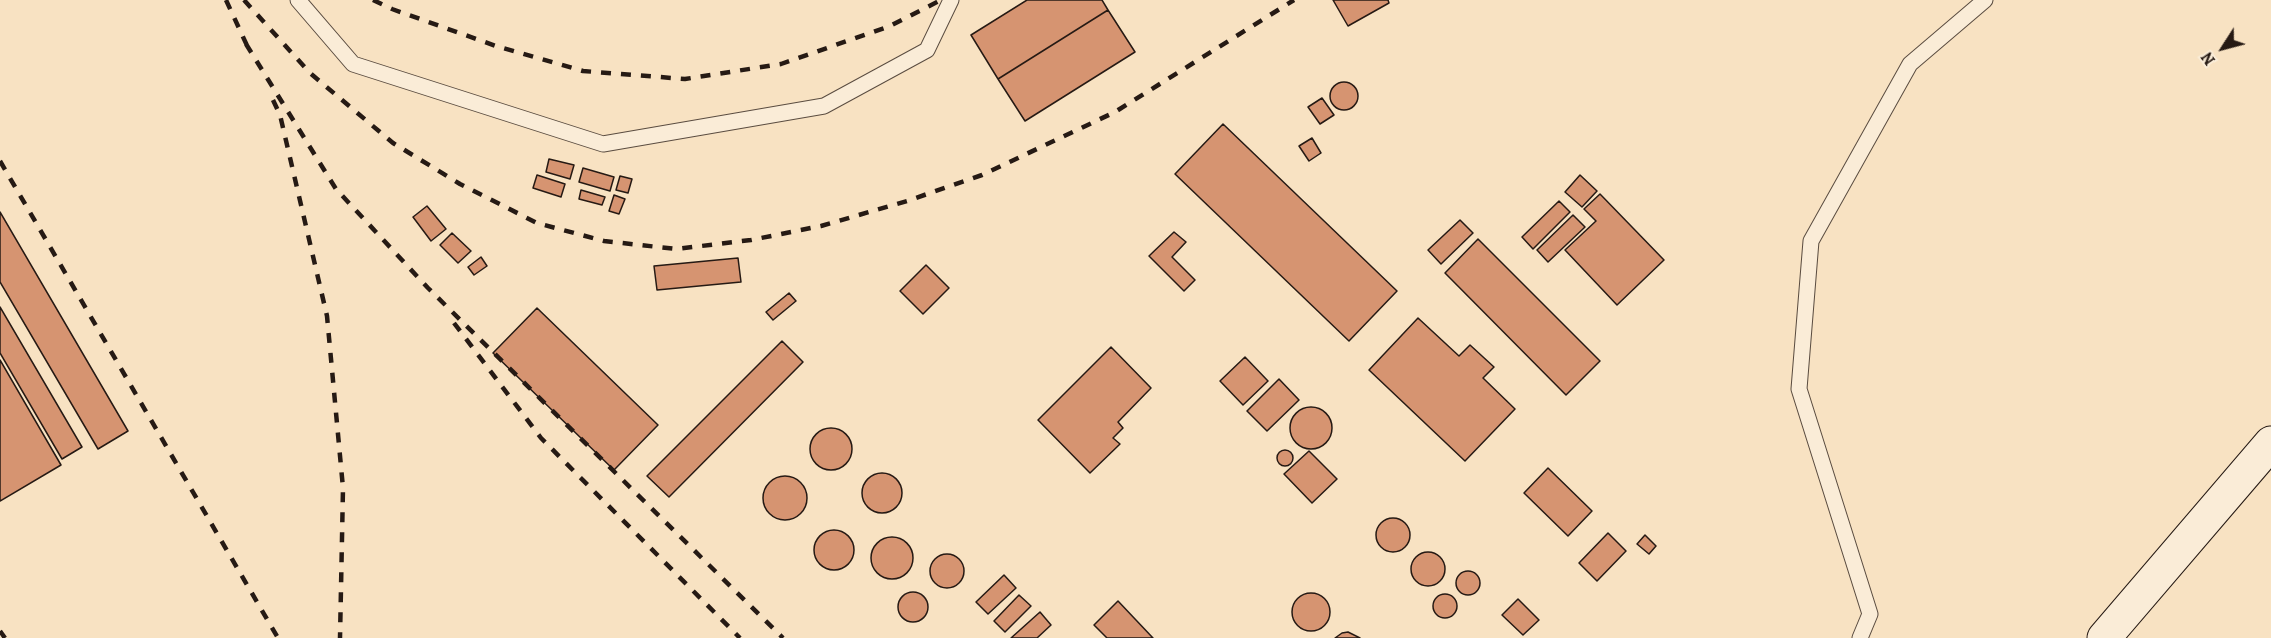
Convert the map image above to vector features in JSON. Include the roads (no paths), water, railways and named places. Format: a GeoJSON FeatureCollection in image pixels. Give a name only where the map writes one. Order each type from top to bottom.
{"type":"FeatureCollection","features":[{"type":"Feature","properties":{"kind":"street"},"geometry":{"type":"LineString","coordinates":[[2104,638],[2271,443]]}},
{"type":"Feature","properties":{"kind":"lane"},"geometry":{"type":"LineString","coordinates":[[298,0],[352,64],[603,144],[824,106],[927,50],[951,0]]}},
{"type":"Feature","properties":{"kind":"lane"},"geometry":{"type":"LineString","coordinates":[[1860,638],[1870,614],[1799,389],[1811,241],[1910,64],[1985,0]]}},
{"type":"Feature","properties":{"kind":"railway"},"geometry":{"type":"LineString","coordinates":[[226,0],[250,52]]}},
{"type":"Feature","properties":{"kind":"railway"},"geometry":{"type":"LineString","coordinates":[[244,0],[310,73],[393,143],[460,184],[537,223],[604,241],[676,249],[751,240],[821,226],[907,201],[982,175],[1115,112],[1294,0]]}},
{"type":"Feature","properties":{"kind":"railway"},"geometry":{"type":"LineString","coordinates":[[373,0],[496,46],[583,71],[685,79],[781,64],[890,26],[941,0]]}},
{"type":"Feature","properties":{"kind":"railway"},"geometry":{"type":"LineString","coordinates":[[246,44],[336,189],[428,288],[783,638]]}},
{"type":"Feature","properties":{"kind":"railway"},"geometry":{"type":"LineString","coordinates":[[273,100],[280,115],[327,316],[343,488],[340,638]]}},
{"type":"Feature","properties":{"kind":"railway"},"geometry":{"type":"LineString","coordinates":[[0,161],[278,638]]}},
{"type":"Feature","properties":{"kind":"railway"},"geometry":{"type":"LineString","coordinates":[[454,323],[541,438],[740,638]]}},
{"type":"Feature","properties":{"kind":"railway"},"geometry":{"type":"LineString","coordinates":[[0,631],[5,638]]}}]}
